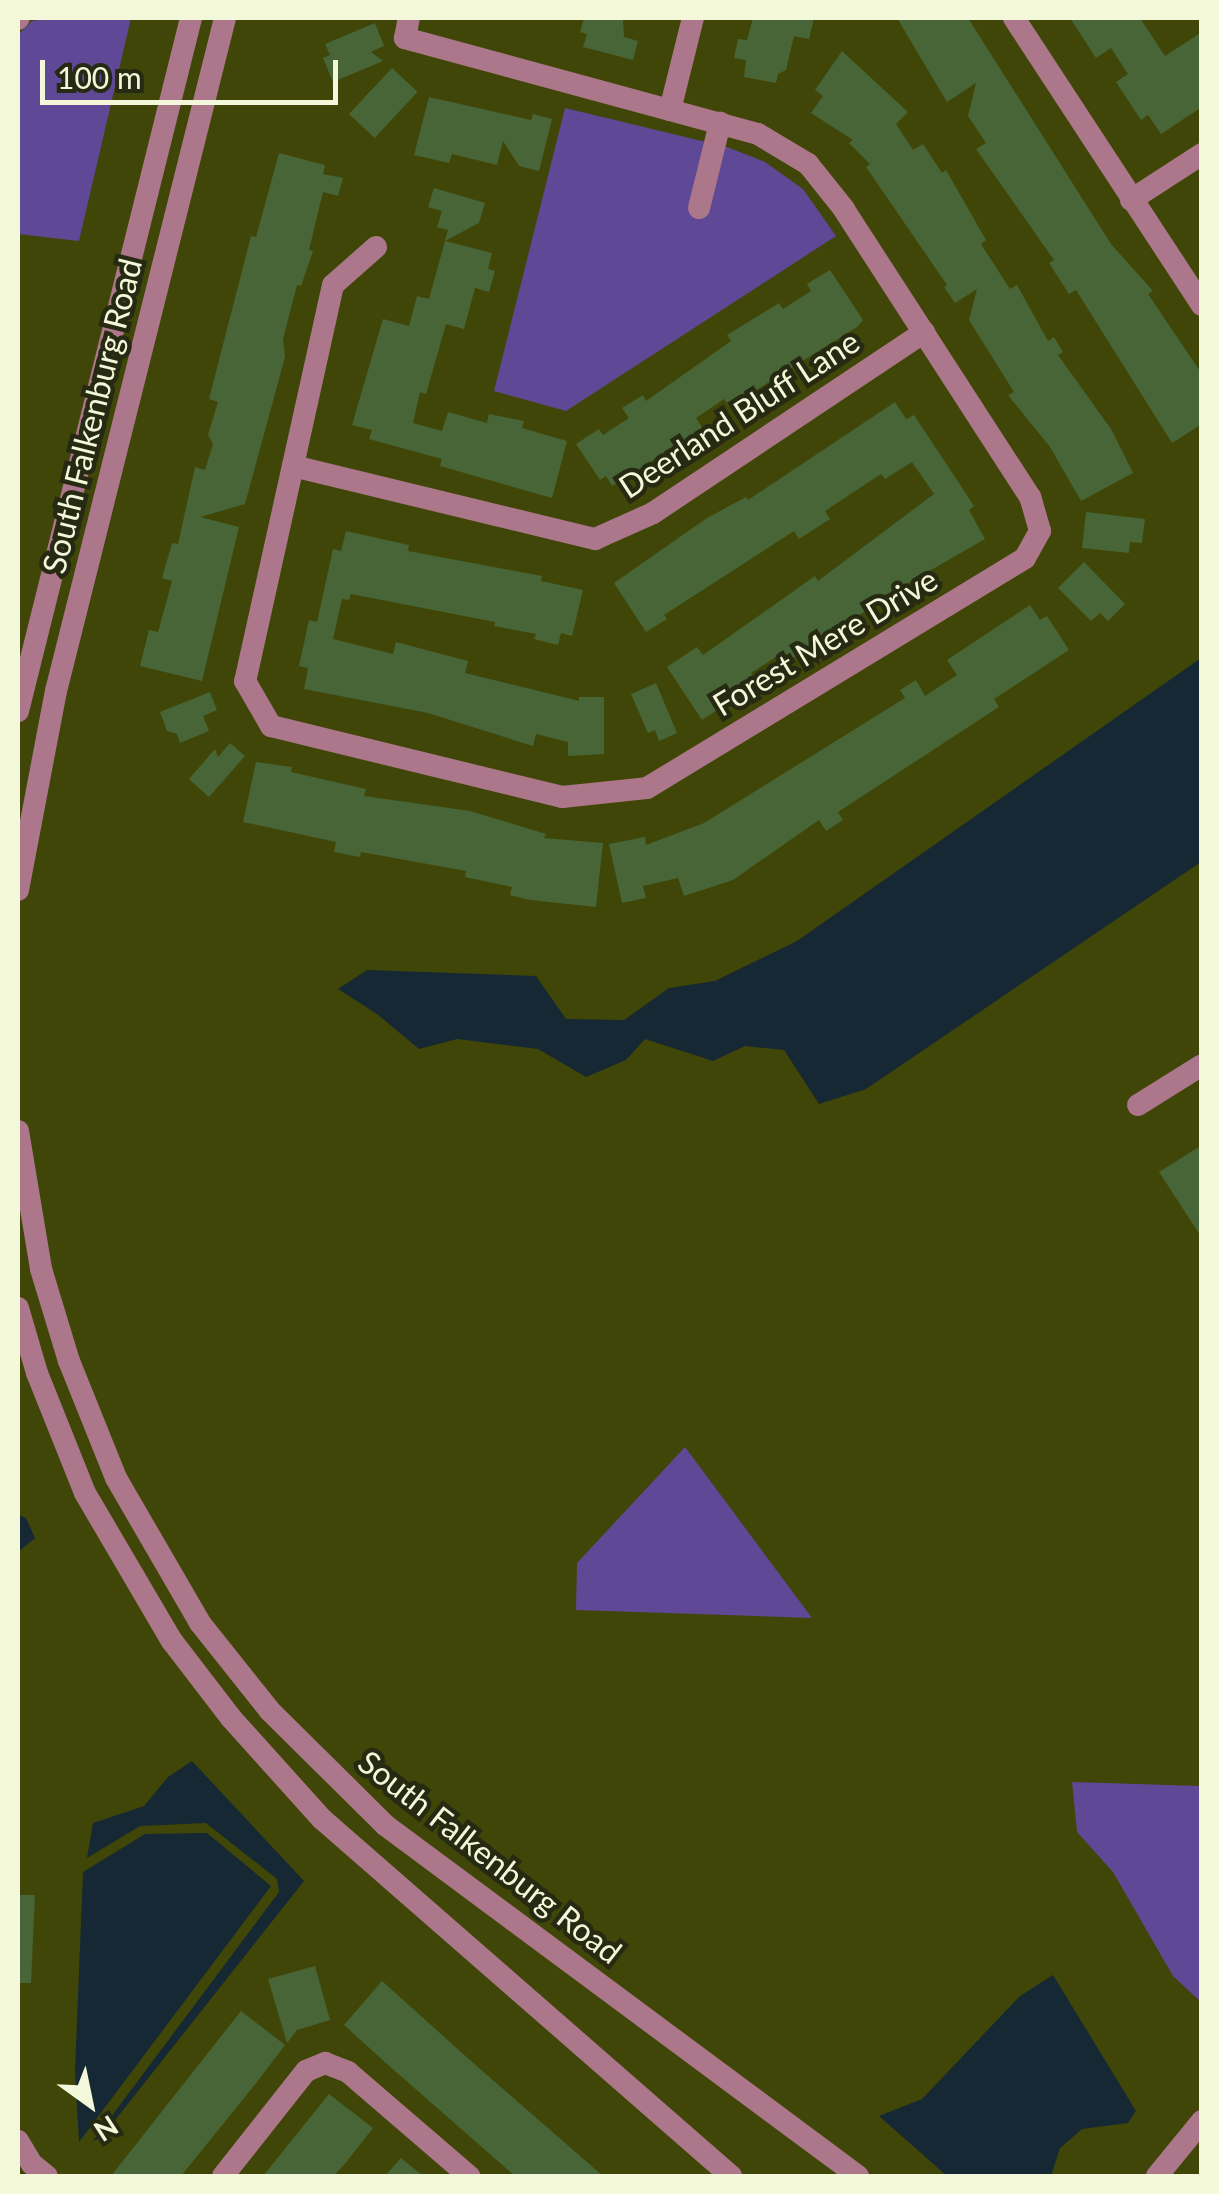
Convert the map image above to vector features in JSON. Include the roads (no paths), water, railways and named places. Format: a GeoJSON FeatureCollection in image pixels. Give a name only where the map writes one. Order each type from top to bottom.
{"type":"FeatureCollection","features":[{"type":"Feature","properties":{"kind":"street","name":"South Falkenburg Road"},"geometry":{"type":"LineString","coordinates":[[18,712],[21,682],[192,18]]}},
{"type":"Feature","properties":{"kind":"street","name":"South Falkenburg Road"},"geometry":{"type":"LineString","coordinates":[[18,890],[56,691],[225,18]]}},
{"type":"Feature","properties":{"kind":"street","name":"Forest Mere Drive"},"geometry":{"type":"LineString","coordinates":[[376,248],[333,285],[245,680],[270,726],[562,797],[646,788],[1026,558],[1040,531],[1030,497],[844,209],[808,164],[758,134],[405,38],[409,18]]}},
{"type":"Feature","properties":{"kind":"street"},"geometry":{"type":"LineString","coordinates":[[670,110],[694,18]]}},
{"type":"Feature","properties":{"kind":"street"},"geometry":{"type":"LineString","coordinates":[[1014,18],[1202,306]]}},
{"type":"Feature","properties":{"kind":"street"},"geometry":{"type":"LineString","coordinates":[[699,208],[720,124]]}},
{"type":"Feature","properties":{"kind":"street"},"geometry":{"type":"LineString","coordinates":[[1131,200],[1202,154]]}},
{"type":"Feature","properties":{"kind":"street","name":"Deerland Bluff Lane"},"geometry":{"type":"LineString","coordinates":[[293,466],[596,539],[653,513],[924,332]]}},
{"type":"Feature","properties":{"kind":"street"},"geometry":{"type":"LineString","coordinates":[[21,682],[56,691]]}},
{"type":"Feature","properties":{"kind":"street"},"geometry":{"type":"LineString","coordinates":[[18,721],[48,728]]}},
{"type":"Feature","properties":{"kind":"street"},"geometry":{"type":"LineString","coordinates":[[1138,1105],[1202,1064]]}},
{"type":"Feature","properties":{"kind":"street","name":"South Falkenburg Road"},"geometry":{"type":"LineString","coordinates":[[18,1131],[41,1269],[68,1361],[116,1478],[200,1623],[270,1711],[386,1825],[858,2176]]}},
{"type":"Feature","properties":{"kind":"street"},"geometry":{"type":"LineString","coordinates":[[18,1189],[27,1240],[41,1269]]}},
{"type":"Feature","properties":{"kind":"street"},"geometry":{"type":"LineString","coordinates":[[18,1308],[37,1373],[85,1492],[172,1641],[231,1718],[322,1819],[731,2176]]}},
{"type":"Feature","properties":{"kind":"street"},"geometry":{"type":"LineString","coordinates":[[223,2176],[306,2072],[325,2062],[348,2072],[469,2176]]}},
{"type":"Feature","properties":{"kind":"street"},"geometry":{"type":"LineString","coordinates":[[1157,2176],[1202,2121]]}},
{"type":"Feature","properties":{"kind":"street"},"geometry":{"type":"LineString","coordinates":[[18,2140],[32,2164],[48,2176]]}},
{"type":"Feature","properties":{"kind":"water"},"geometry":{"type":"Polygon","coordinates":[[[1201,658],[1201,862],[866,1089],[819,1104],[784,1050],[745,1046],[713,1061],[645,1039],[626,1060],[586,1077],[538,1049],[457,1039],[419,1049],[377,1014],[338,989],[367,970],[536,976],[566,1019],[624,1020],[669,988],[715,981],[797,941],[1201,658]]]}},
{"type":"Feature","properties":{"kind":"water"},"geometry":{"type":"Polygon","coordinates":[[[18,1515],[26,1518],[35,1538],[18,1552],[18,1515]]]}},
{"type":"Feature","properties":{"kind":"water"},"geometry":{"type":"Polygon","coordinates":[[[192,1761],[304,1881],[101,2138],[93,2141],[279,1892],[277,1879],[206,1823],[140,1826],[87,1858],[93,1823],[144,1806],[168,1777],[192,1761]]]}},
{"type":"Feature","properties":{"kind":"water"},"geometry":{"type":"Polygon","coordinates":[[[207,1833],[271,1886],[79,2142],[75,2071],[83,1872],[145,1834],[207,1833]]]}},
{"type":"Feature","properties":{"kind":"water"},"geometry":{"type":"Polygon","coordinates":[[[1053,1975],[1136,2111],[1128,2123],[1082,2129],[1060,2148],[1051,2176],[947,2176],[879,2116],[922,2099],[1020,1996],[1053,1975]]]}}]}
